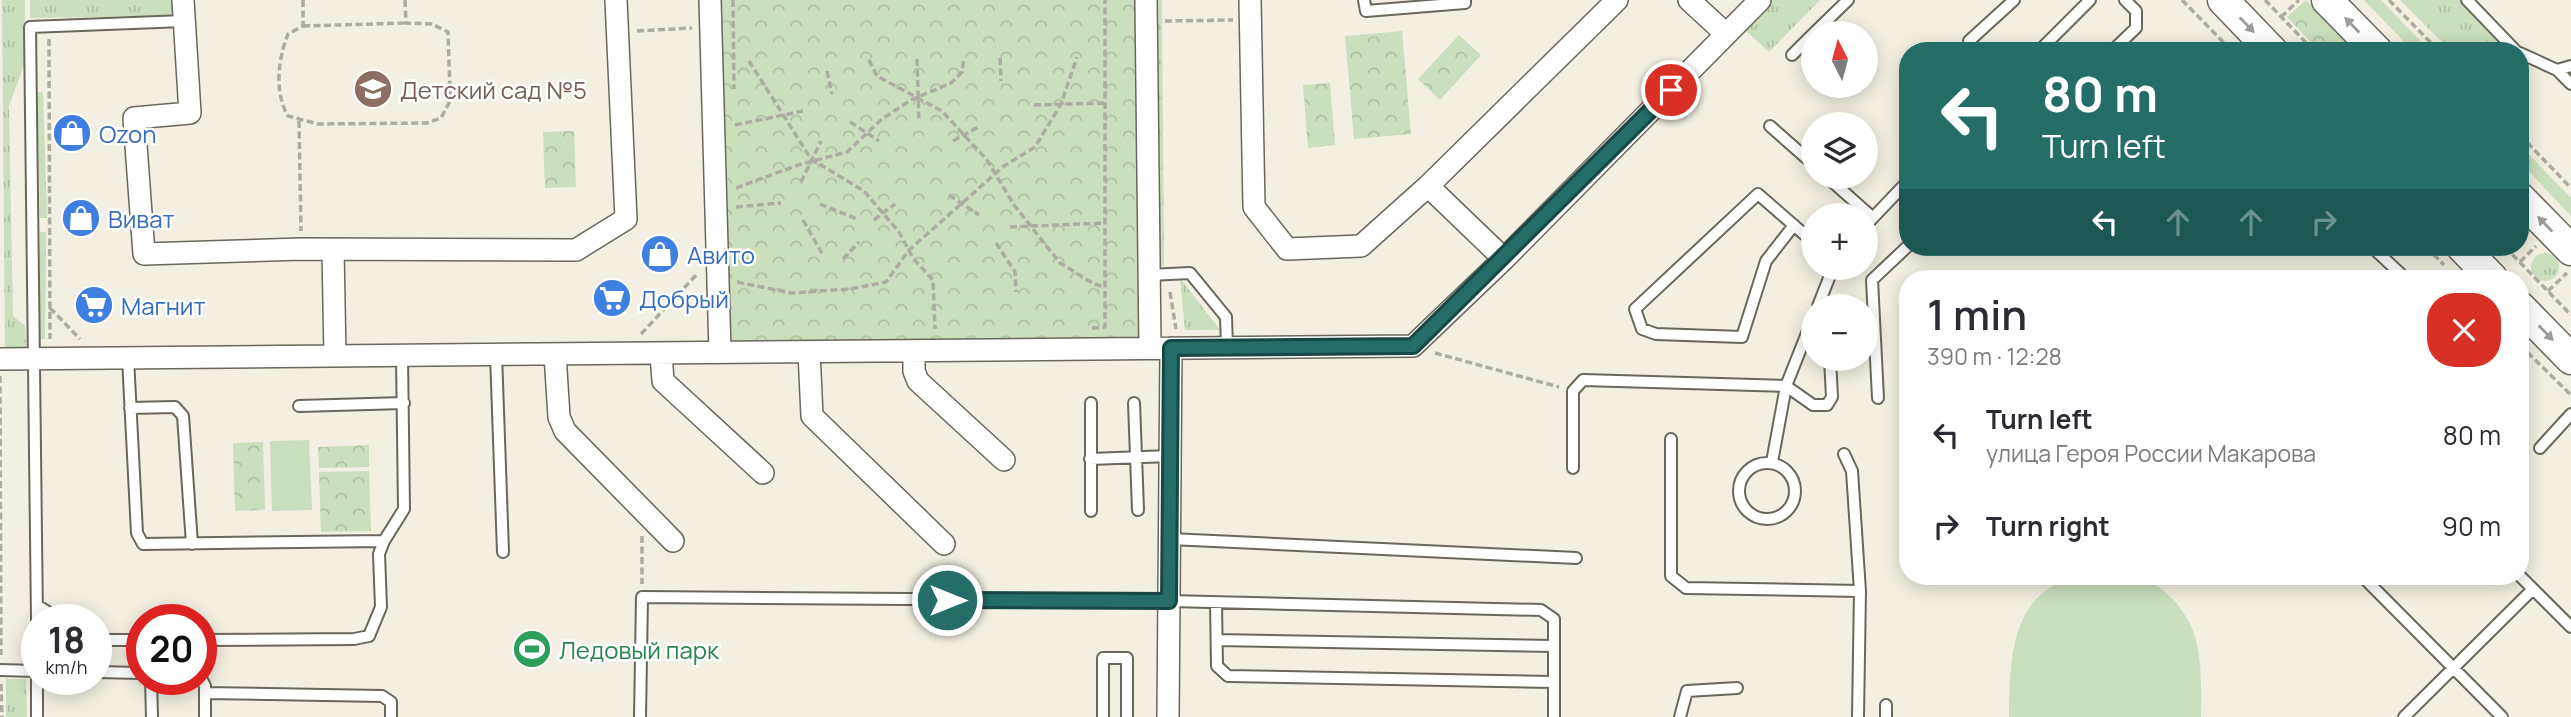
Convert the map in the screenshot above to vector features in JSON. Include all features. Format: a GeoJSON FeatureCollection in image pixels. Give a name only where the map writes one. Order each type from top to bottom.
{"type":"FeatureCollection","features":[{"type":"Feature","properties":{"kind":"main road"},"geometry":{"type":"LineString","coordinates":[[2223,0],[2263,42]]}},
{"type":"Feature","properties":{"kind":"main road"},"geometry":{"type":"LineString","coordinates":[[2327,0],[2368,42]]}},
{"type":"Feature","properties":{"kind":"main road"},"geometry":{"type":"LineString","coordinates":[[2529,207],[2571,250]]}},
{"type":"Feature","properties":{"kind":"main road"},"geometry":{"type":"LineString","coordinates":[[2456,259],[2477,270]]}},
{"type":"Feature","properties":{"kind":"main road"},"geometry":{"type":"LineString","coordinates":[[2529,318],[2571,359]]}},
{"type":"Feature","properties":{"kind":"street"},"geometry":{"type":"LineString","coordinates":[[183,10],[190,113],[134,118],[144,254],[301,249],[576,250],[626,219],[616,0]]}},
{"type":"Feature","properties":{"kind":"street"},"geometry":{"type":"LineString","coordinates":[[710,0],[720,352]]}},
{"type":"Feature","properties":{"kind":"street"},"geometry":{"type":"LineString","coordinates":[[1146,0],[1149,275],[1160,348],[1170,456],[1168,717]]}},
{"type":"Feature","properties":{"kind":"street"},"geometry":{"type":"LineString","coordinates":[[1250,10],[1254,207],[1287,249],[1361,246],[1429,186],[1617,0]]}},
{"type":"Feature","properties":{"kind":"street"},"geometry":{"type":"LineString","coordinates":[[1689,0],[1726,34]]}},
{"type":"Feature","properties":{"kind":"street"},"geometry":{"type":"LineString","coordinates":[[0,359],[35,352],[128,358],[1413,346],[1504,259],[1760,0]]}},
{"type":"Feature","properties":{"kind":"street"},"geometry":{"type":"LineString","coordinates":[[1429,186],[1504,259]]}},
{"type":"Feature","properties":{"kind":"street"},"geometry":{"type":"LineString","coordinates":[[333,251],[335,356]]}},
{"type":"Feature","properties":{"kind":"street"},"geometry":{"type":"LineString","coordinates":[[914,351],[914,371],[918,381],[1004,460]]}},
{"type":"Feature","properties":{"kind":"street"},"geometry":{"type":"LineString","coordinates":[[809,352],[812,416],[944,544]]}},
{"type":"Feature","properties":{"kind":"street"},"geometry":{"type":"LineString","coordinates":[[555,354],[559,417],[565,431],[673,541]]}},
{"type":"Feature","properties":{"kind":"street"},"geometry":{"type":"LineString","coordinates":[[661,354],[663,381],[763,473]]}},
{"type":"Feature","properties":{"kind":"lane"},"geometry":{"type":"LineString","coordinates":[[1364,0],[1366,11],[1465,3],[1465,0]]}},
{"type":"Feature","properties":{"kind":"lane"},"geometry":{"type":"LineString","coordinates":[[1827,21],[1848,0]]}},
{"type":"Feature","properties":{"kind":"lane"},"geometry":{"type":"LineString","coordinates":[[1969,41],[2014,0]]}},
{"type":"Feature","properties":{"kind":"lane"},"geometry":{"type":"LineString","coordinates":[[2048,42],[2090,0]]}},
{"type":"Feature","properties":{"kind":"lane"},"geometry":{"type":"LineString","coordinates":[[2121,42],[2136,28],[2137,11],[2125,0]]}},
{"type":"Feature","properties":{"kind":"lane"},"geometry":{"type":"LineString","coordinates":[[2467,0],[2508,42]]}},
{"type":"Feature","properties":{"kind":"lane"},"geometry":{"type":"LineString","coordinates":[[37,604],[30,27],[183,10]]}},
{"type":"Feature","properties":{"kind":"lane"},"geometry":{"type":"LineString","coordinates":[[1792,55],[1801,46]]}},
{"type":"Feature","properties":{"kind":"lane"},"geometry":{"type":"LineString","coordinates":[[2529,57],[2557,70],[2571,84]]}},
{"type":"Feature","properties":{"kind":"lane"},"geometry":{"type":"LineString","coordinates":[[2557,70],[2571,66]]}},
{"type":"Feature","properties":{"kind":"lane"},"geometry":{"type":"LineString","coordinates":[[1770,126],[1801,153]]}},
{"type":"Feature","properties":{"kind":"lane"},"geometry":{"type":"LineString","coordinates":[[1838,189],[1852,203]]}},
{"type":"Feature","properties":{"kind":"lane"},"geometry":{"type":"LineString","coordinates":[[1878,212],[1899,190]]}},
{"type":"Feature","properties":{"kind":"lane"},"geometry":{"type":"LineString","coordinates":[[1794,225],[1766,261],[1742,337],[1656,334],[1642,329],[1634,309],[1758,194],[1794,225],[1801,231]]}},
{"type":"Feature","properties":{"kind":"lane"},"geometry":{"type":"LineString","coordinates":[[1878,398],[1872,280],[1899,254]]}},
{"type":"Feature","properties":{"kind":"lane"},"geometry":{"type":"LineString","coordinates":[[2382,256],[2396,270]]}},
{"type":"Feature","properties":{"kind":"lane"},"geometry":{"type":"LineString","coordinates":[[1149,275],[1190,273],[1226,317],[1227,348]]}},
{"type":"Feature","properties":{"kind":"lane"},"geometry":{"type":"LineString","coordinates":[[1772,462],[1786,386],[1801,348]]}},
{"type":"Feature","properties":{"kind":"lane"},"geometry":{"type":"LineString","coordinates":[[496,354],[503,552]]}},
{"type":"Feature","properties":{"kind":"lane"},"geometry":{"type":"LineString","coordinates":[[217,640],[354,639],[369,636],[381,607],[379,554],[404,509],[402,355]]}},
{"type":"Feature","properties":{"kind":"lane"},"geometry":{"type":"LineString","coordinates":[[128,358],[137,533],[144,544],[384,541]]}},
{"type":"Feature","properties":{"kind":"lane"},"geometry":{"type":"LineString","coordinates":[[1573,468],[1573,391],[1583,380],[1786,386],[1814,405],[1827,405],[1832,397],[1831,371]]}},
{"type":"Feature","properties":{"kind":"lane"},"geometry":{"type":"LineString","coordinates":[[299,406],[404,403]]}},
{"type":"Feature","properties":{"kind":"lane"},"geometry":{"type":"LineString","coordinates":[[1135,403],[1138,510]]}},
{"type":"Feature","properties":{"kind":"lane"},"geometry":{"type":"LineString","coordinates":[[1091,404],[1091,511]]}},
{"type":"Feature","properties":{"kind":"lane"},"geometry":{"type":"LineString","coordinates":[[131,408],[175,407],[183,416],[192,544]]}},
{"type":"Feature","properties":{"kind":"lane"},"geometry":{"type":"LineString","coordinates":[[2540,448],[2571,414]]}},
{"type":"Feature","properties":{"kind":"lane"},"geometry":{"type":"LineString","coordinates":[[1671,439],[1671,576],[1686,588],[1860,591]]}},
{"type":"Feature","properties":{"kind":"lane"},"geometry":{"type":"LineString","coordinates":[[1844,454],[1852,471],[1860,591],[1858,717]]}},
{"type":"Feature","properties":{"kind":"lane"},"geometry":{"type":"LineString","coordinates":[[1090,459],[1170,456]]}},
{"type":"Feature","properties":{"kind":"lane"},"geometry":{"type":"LineString","coordinates":[[1772,462],[1793,476],[1795,499],[1784,515],[1761,519],[1743,508],[1738,487],[1750,467],[1772,462]]}},
{"type":"Feature","properties":{"kind":"lane"},"geometry":{"type":"LineString","coordinates":[[1170,539],[1576,558]]}},
{"type":"Feature","properties":{"kind":"lane"},"geometry":{"type":"LineString","coordinates":[[2371,585],[2502,717]]}},
{"type":"Feature","properties":{"kind":"lane"},"geometry":{"type":"LineString","coordinates":[[2529,585],[2571,627]]}},
{"type":"Feature","properties":{"kind":"lane"},"geometry":{"type":"LineString","coordinates":[[2404,717],[2533,589]]}},
{"type":"Feature","properties":{"kind":"lane"},"geometry":{"type":"LineString","coordinates":[[640,717],[642,597],[1169,601],[1541,610],[1554,619],[1554,717]]}},
{"type":"Feature","properties":{"kind":"lane"},"geometry":{"type":"LineString","coordinates":[[1216,603],[1217,666],[1228,676],[1554,682]]}},
{"type":"Feature","properties":{"kind":"lane"},"geometry":{"type":"LineString","coordinates":[[1217,639],[1554,646]]}},
{"type":"Feature","properties":{"kind":"lane"},"geometry":{"type":"LineString","coordinates":[[1103,717],[1103,658],[1127,658],[1127,717]]}},
{"type":"Feature","properties":{"kind":"lane"},"geometry":{"type":"LineString","coordinates":[[1,670],[21,671]]}},
{"type":"Feature","properties":{"kind":"lane"},"geometry":{"type":"LineString","coordinates":[[1680,717],[1687,691],[1737,688]]}},
{"type":"Feature","properties":{"kind":"lane"},"geometry":{"type":"LineString","coordinates":[[217,693],[382,696],[391,702],[391,717]]}},
{"type":"Feature","properties":{"kind":"lane"},"geometry":{"type":"LineString","coordinates":[[37,695],[37,717]]}},
{"type":"Feature","properties":{"kind":"lane"},"geometry":{"type":"LineString","coordinates":[[151,695],[152,717]]}},
{"type":"Feature","properties":{"kind":"lane"},"geometry":{"type":"LineString","coordinates":[[205,695],[205,717]]}},
{"type":"Feature","properties":{"kind":"path"},"geometry":{"type":"LineString","coordinates":[[303,0],[303,26]]}},
{"type":"Feature","properties":{"kind":"path"},"geometry":{"type":"LineString","coordinates":[[405,0],[406,23]]}},
{"type":"Feature","properties":{"kind":"path"},"geometry":{"type":"LineString","coordinates":[[733,0],[734,100]]}},
{"type":"Feature","properties":{"kind":"path"},"geometry":{"type":"LineString","coordinates":[[1079,328],[1105,327],[1105,0]]}},
{"type":"Feature","properties":{"kind":"path"},"geometry":{"type":"LineString","coordinates":[[2182,0],[2223,42]]}},
{"type":"Feature","properties":{"kind":"path"},"geometry":{"type":"LineString","coordinates":[[2264,0],[2305,42]]}},
{"type":"Feature","properties":{"kind":"path"},"geometry":{"type":"LineString","coordinates":[[2281,17],[2299,0]]}},
{"type":"Feature","properties":{"kind":"path"},"geometry":{"type":"LineString","coordinates":[[2389,0],[2429,42]]}},
{"type":"Feature","properties":{"kind":"path"},"geometry":{"type":"LineString","coordinates":[[1165,21],[1250,10]]}},
{"type":"Feature","properties":{"kind":"path"},"geometry":{"type":"LineString","coordinates":[[406,23],[432,24],[448,32],[450,91],[449,103],[441,118],[427,123],[318,124],[288,116],[281,105],[279,59],[288,34],[303,26],[406,23]]}},
{"type":"Feature","properties":{"kind":"path"},"geometry":{"type":"LineString","coordinates":[[35,352],[50,344],[49,26]]}},
{"type":"Feature","properties":{"kind":"path"},"geometry":{"type":"LineString","coordinates":[[737,282],[791,293],[850,289],[887,282],[909,250],[996,174],[1035,147],[1061,104],[1077,57]]}},
{"type":"Feature","properties":{"kind":"path"},"geometry":{"type":"LineString","coordinates":[[736,188],[814,160],[847,152],[882,119],[918,97],[951,83],[962,72],[964,58]]}},
{"type":"Feature","properties":{"kind":"path"},"geometry":{"type":"LineString","coordinates":[[1000,58],[1001,81]]}},
{"type":"Feature","properties":{"kind":"path"},"geometry":{"type":"LineString","coordinates":[[917,59],[919,122]]}},
{"type":"Feature","properties":{"kind":"path"},"geometry":{"type":"LineString","coordinates":[[869,60],[877,76],[942,111],[996,174],[1029,225],[1059,263],[1094,284],[1105,287]]}},
{"type":"Feature","properties":{"kind":"path"},"geometry":{"type":"LineString","coordinates":[[749,61],[814,160],[864,191],[933,279],[935,329]]}},
{"type":"Feature","properties":{"kind":"path"},"geometry":{"type":"LineString","coordinates":[[827,71],[832,94]]}},
{"type":"Feature","properties":{"kind":"path"},"geometry":{"type":"LineString","coordinates":[[1034,105],[1105,103]]}},
{"type":"Feature","properties":{"kind":"path"},"geometry":{"type":"LineString","coordinates":[[734,125],[785,117],[803,111]]}},
{"type":"Feature","properties":{"kind":"path"},"geometry":{"type":"LineString","coordinates":[[734,113],[735,138]]}},
{"type":"Feature","properties":{"kind":"path"},"geometry":{"type":"LineString","coordinates":[[299,121],[301,249]]}},
{"type":"Feature","properties":{"kind":"path"},"geometry":{"type":"LineString","coordinates":[[850,121],[870,132],[879,141]]}},
{"type":"Feature","properties":{"kind":"path"},"geometry":{"type":"LineString","coordinates":[[953,141],[980,127]]}},
{"type":"Feature","properties":{"kind":"path"},"geometry":{"type":"LineString","coordinates":[[801,182],[821,141]]}},
{"type":"Feature","properties":{"kind":"path"},"geometry":{"type":"LineString","coordinates":[[2529,144],[2571,188]]}},
{"type":"Feature","properties":{"kind":"path"},"geometry":{"type":"LineString","coordinates":[[735,175],[736,220]]}},
{"type":"Feature","properties":{"kind":"path"},"geometry":{"type":"LineString","coordinates":[[949,195],[979,215]]}},
{"type":"Feature","properties":{"kind":"path"},"geometry":{"type":"LineString","coordinates":[[736,207],[781,203]]}},
{"type":"Feature","properties":{"kind":"path"},"geometry":{"type":"LineString","coordinates":[[820,204],[857,219]]}},
{"type":"Feature","properties":{"kind":"path"},"geometry":{"type":"LineString","coordinates":[[874,220],[895,204]]}},
{"type":"Feature","properties":{"kind":"path"},"geometry":{"type":"LineString","coordinates":[[803,220],[823,255]]}},
{"type":"Feature","properties":{"kind":"path"},"geometry":{"type":"LineString","coordinates":[[1010,227],[1105,223]]}},
{"type":"Feature","properties":{"kind":"path"},"geometry":{"type":"LineString","coordinates":[[2529,253],[2542,241]]}},
{"type":"Feature","properties":{"kind":"path"},"geometry":{"type":"LineString","coordinates":[[842,259],[859,242]]}},
{"type":"Feature","properties":{"kind":"path"},"geometry":{"type":"LineString","coordinates":[[996,243],[1015,272],[1016,292]]}},
{"type":"Feature","properties":{"kind":"path"},"geometry":{"type":"LineString","coordinates":[[639,336],[718,250]]}},
{"type":"Feature","properties":{"kind":"path"},"geometry":{"type":"LineString","coordinates":[[2514,256],[2528,270]]}},
{"type":"Feature","properties":{"kind":"path"},"geometry":{"type":"LineString","coordinates":[[2520,262],[2526,256]]}},
{"type":"Feature","properties":{"kind":"path"},"geometry":{"type":"LineString","coordinates":[[737,270],[737,295]]}},
{"type":"Feature","properties":{"kind":"path"},"geometry":{"type":"LineString","coordinates":[[2548,291],[2570,270]]}},
{"type":"Feature","properties":{"kind":"path"},"geometry":{"type":"LineString","coordinates":[[2529,271],[2571,315]]}},
{"type":"Feature","properties":{"kind":"path"},"geometry":{"type":"LineString","coordinates":[[50,307],[84,343]]}},
{"type":"Feature","properties":{"kind":"path"},"geometry":{"type":"LineString","coordinates":[[922,329],[948,329]]}},
{"type":"Feature","properties":{"kind":"path"},"geometry":{"type":"LineString","coordinates":[[1413,346],[1573,391]]}},
{"type":"Feature","properties":{"kind":"path"},"geometry":{"type":"LineString","coordinates":[[2529,354],[2571,395]]}},
{"type":"Feature","properties":{"kind":"path"},"geometry":{"type":"LineString","coordinates":[[0,359],[2,717]]}},
{"type":"Feature","properties":{"kind":"path"},"geometry":{"type":"LineString","coordinates":[[642,508],[642,597]]}},
{"type":"Feature","properties":{"kind":"green space"},"geometry":{"type":"Polygon","coordinates":[[[2,0],[25,0],[24,65],[9,106],[13,316],[25,326],[26,350],[5,351],[2,0]]]}},
{"type":"Feature","properties":{"kind":"green space"},"geometry":{"type":"Polygon","coordinates":[[[30,0],[172,0],[172,16],[30,18],[30,0]]]}},
{"type":"Feature","properties":{"kind":"green space"},"geometry":{"type":"Polygon","coordinates":[[[713,0],[1142,0],[1147,344],[723,352],[713,0]]]}},
{"type":"Feature","properties":{"kind":"green space"},"geometry":{"type":"Polygon","coordinates":[[[1157,0],[1162,0],[1164,266],[1159,266],[1157,0]]]}},
{"type":"Feature","properties":{"kind":"green space"},"geometry":{"type":"Polygon","coordinates":[[[1772,0],[1820,0],[1769,52],[1744,29],[1772,0]]]}},
{"type":"Feature","properties":{"kind":"green space"},"geometry":{"type":"Polygon","coordinates":[[[2306,0],[2346,42],[2311,42],[2287,17],[2306,0]]]}},
{"type":"Feature","properties":{"kind":"green space"},"geometry":{"type":"Polygon","coordinates":[[[2364,0],[2381,0],[2421,42],[2404,42],[2364,0]]]}},
{"type":"Feature","properties":{"kind":"green space"},"geometry":{"type":"Polygon","coordinates":[[[2400,0],[2460,0],[2502,42],[2442,42],[2400,0]]]}},
{"type":"Feature","properties":{"kind":"green space"},"geometry":{"type":"Polygon","coordinates":[[[1402,31],[1411,134],[1354,139],[1345,36],[1402,31]]]}},
{"type":"Feature","properties":{"kind":"green space"},"geometry":{"type":"Polygon","coordinates":[[[1459,35],[1481,55],[1440,100],[1418,79],[1459,35]]]}},
{"type":"Feature","properties":{"kind":"green space"},"geometry":{"type":"Polygon","coordinates":[[[1330,83],[1335,145],[1308,148],[1303,85],[1330,83]]]}},
{"type":"Feature","properties":{"kind":"green space"},"geometry":{"type":"Polygon","coordinates":[[[37,92],[43,92],[47,218],[40,218],[37,92]]]}},
{"type":"Feature","properties":{"kind":"green space"},"geometry":{"type":"Polygon","coordinates":[[[574,131],[576,187],[545,188],[543,132],[574,131]]]}},
{"type":"Feature","properties":{"kind":"green space"},"geometry":{"type":"Polygon","coordinates":[[[2529,154],[2571,198],[2571,216],[2529,172],[2529,154]]]}},
{"type":"Feature","properties":{"kind":"green space"},"geometry":{"type":"Polygon","coordinates":[[[40,232],[46,232],[45,339],[39,339],[40,232]]]}},
{"type":"Feature","properties":{"kind":"green space"},"geometry":{"type":"Polygon","coordinates":[[[2545,253],[2555,257],[2559,267],[2555,277],[2545,281],[2535,277],[2531,267],[2535,257],[2545,253]]]}},
{"type":"Feature","properties":{"kind":"green space"},"geometry":{"type":"Polygon","coordinates":[[[1180,278],[1220,330],[1185,330],[1180,278]]]}},
{"type":"Feature","properties":{"kind":"green space"},"geometry":{"type":"Polygon","coordinates":[[[309,440],[312,510],[272,511],[270,441],[309,440]]]}},
{"type":"Feature","properties":{"kind":"green space"},"geometry":{"type":"Polygon","coordinates":[[[263,442],[265,510],[235,511],[233,443],[263,442]]]}},
{"type":"Feature","properties":{"kind":"green space"},"geometry":{"type":"Polygon","coordinates":[[[369,445],[369,467],[319,468],[318,447],[369,445]]]}},
{"type":"Feature","properties":{"kind":"green space"},"geometry":{"type":"Polygon","coordinates":[[[369,471],[371,531],[321,532],[319,472],[369,471]]]}},
{"type":"Feature","properties":{"kind":"green space"},"geometry":{"type":"Polygon","coordinates":[[[2055,585],[2159,587],[2179,606],[2194,635],[2200,666],[2201,717],[2009,717],[2013,652],[2018,631],[2026,612],[2039,596],[2055,585]]]}},
{"type":"Feature","properties":{"kind":"green space"},"geometry":{"type":"Polygon","coordinates":[[[6,679],[21,679],[21,695],[26,695],[27,717],[6,717],[6,679]]]}},
{"type":"Feature","properties":{"kind":"place","name":"Детский сад №5"},"geometry":{"type":"Point","coordinates":[373,89]}},
{"type":"Feature","properties":{"kind":"place","name":"Ozon"},"geometry":{"type":"Point","coordinates":[72,133]}},
{"type":"Feature","properties":{"kind":"place","name":"Виват"},"geometry":{"type":"Point","coordinates":[81,218]}},
{"type":"Feature","properties":{"kind":"place","name":"Авито"},"geometry":{"type":"Point","coordinates":[660,254]}},
{"type":"Feature","properties":{"kind":"place","name":"Добрый"},"geometry":{"type":"Point","coordinates":[612,298]}},
{"type":"Feature","properties":{"kind":"place","name":"Магнит"},"geometry":{"type":"Point","coordinates":[94,305]}},
{"type":"Feature","properties":{"kind":"place","name":"Ледовый парк"},"geometry":{"type":"Point","coordinates":[532,649]}},
{"type":"Feature","properties":{"kind":"route"},"geometry":{"type":"LineString","coordinates":[[947,600],[1169,601],[1171,348],[1413,346],[1504,259],[1671,90]]}}]}
